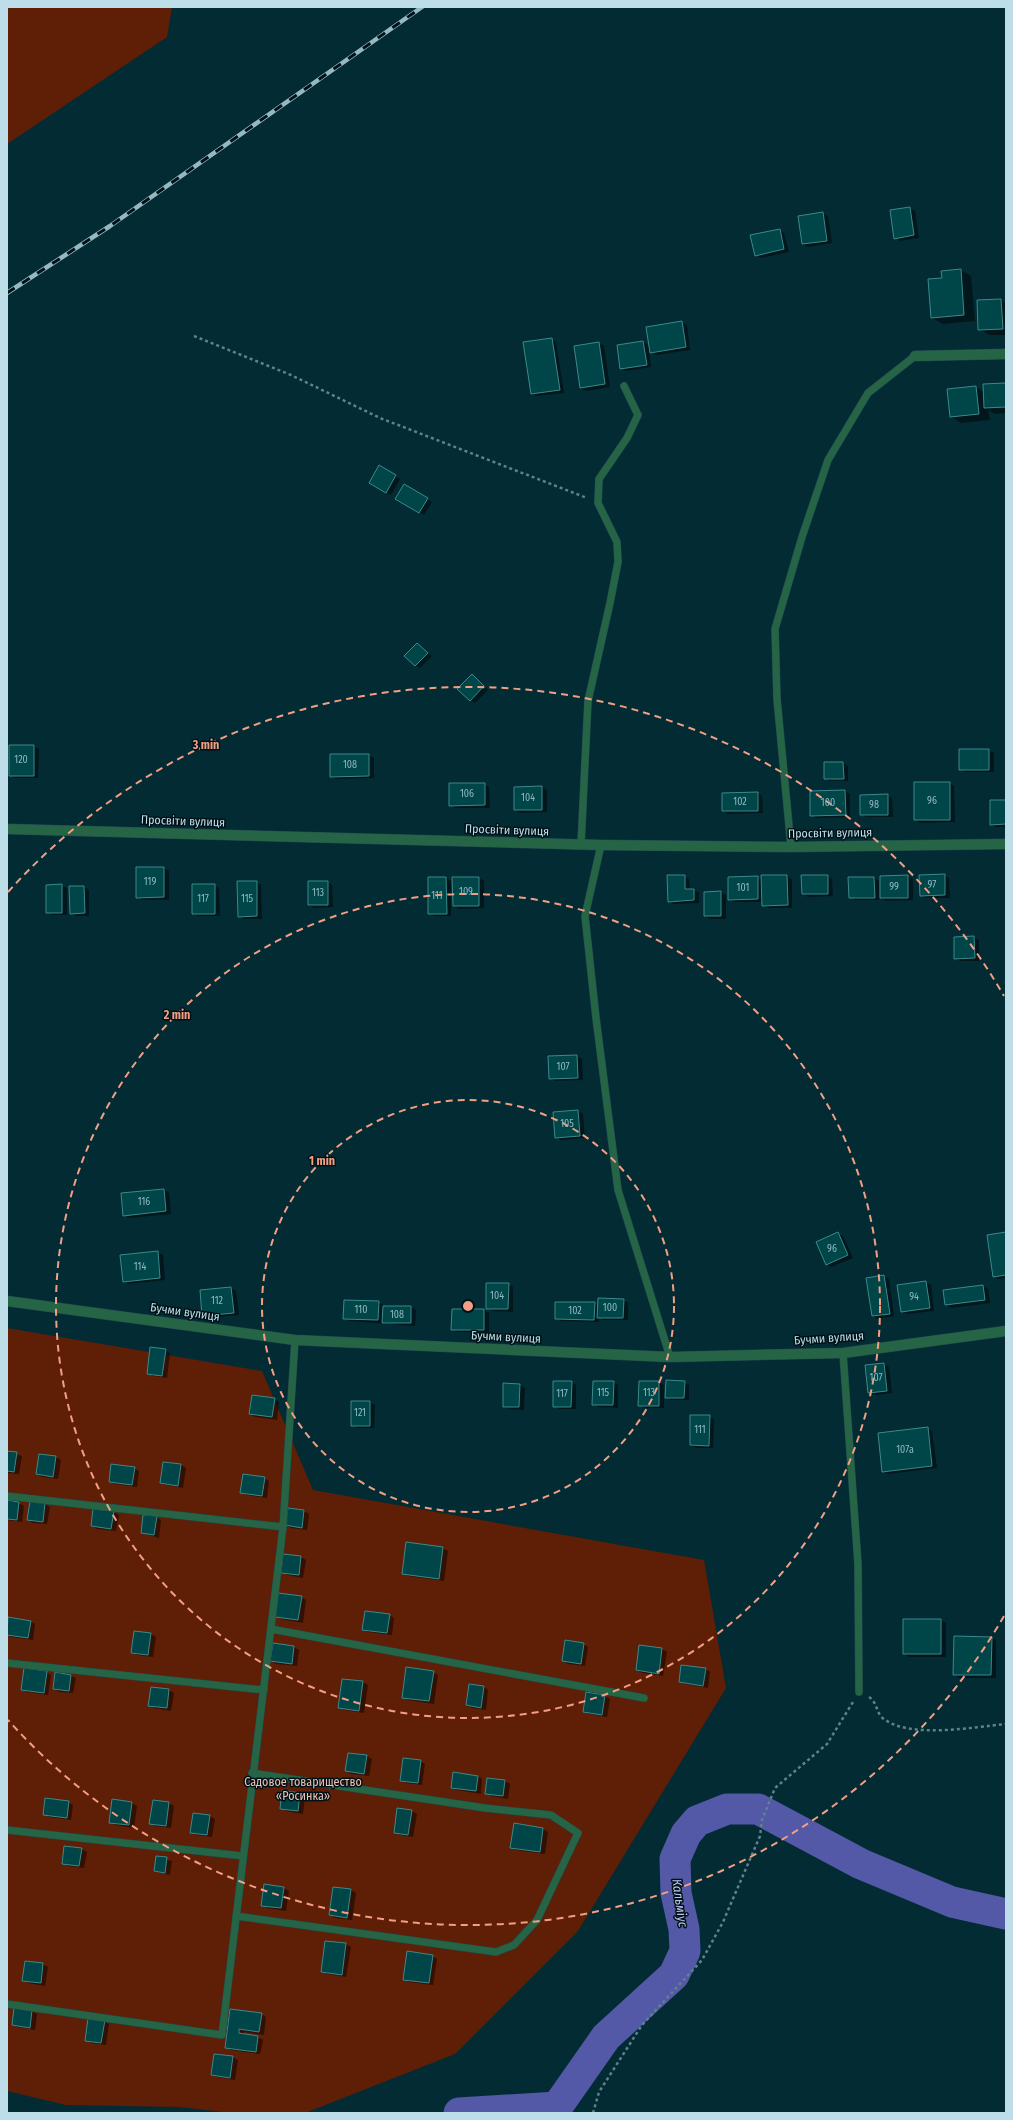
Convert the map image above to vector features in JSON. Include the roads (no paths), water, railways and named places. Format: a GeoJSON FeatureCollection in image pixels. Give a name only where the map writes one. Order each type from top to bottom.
{"type":"FeatureCollection","features":[{"type":"Feature","properties":{"kind":"street"},"geometry":{"type":"LineString","coordinates":[[915,356],[1006,354]]}},
{"type":"Feature","properties":{"kind":"street","name":"Просвіти вулиця"},"geometry":{"type":"LineString","coordinates":[[7,829],[581,845],[792,847],[1006,844]]}},
{"type":"Feature","properties":{"kind":"street","name":"Бучми вулиця"},"geometry":{"type":"LineString","coordinates":[[7,1301],[295,1340],[670,1357],[843,1352],[1006,1331]]}},
{"type":"Feature","properties":{"kind":"lane"},"geometry":{"type":"LineString","coordinates":[[792,847],[777,699],[775,629],[802,537],[828,460],[868,393],[915,356]]}},
{"type":"Feature","properties":{"kind":"lane"},"geometry":{"type":"LineString","coordinates":[[581,845],[588,701],[618,562],[617,542],[598,503],[598,479],[627,438],[638,415],[624,386]]}},
{"type":"Feature","properties":{"kind":"lane"},"geometry":{"type":"LineString","coordinates":[[601,845],[585,916],[596,1018],[618,1190],[670,1357]]}},
{"type":"Feature","properties":{"kind":"lane"},"geometry":{"type":"LineString","coordinates":[[7,2004],[222,2035],[252,1773],[264,1690],[283,1527],[295,1340]]}},
{"type":"Feature","properties":{"kind":"lane"},"geometry":{"type":"LineString","coordinates":[[843,1352],[858,1564],[859,1692]]}},
{"type":"Feature","properties":{"kind":"lane"},"geometry":{"type":"LineString","coordinates":[[7,1496],[283,1527]]}},
{"type":"Feature","properties":{"kind":"lane"},"geometry":{"type":"LineString","coordinates":[[271,1629],[644,1698]]}},
{"type":"Feature","properties":{"kind":"lane"},"geometry":{"type":"LineString","coordinates":[[7,1663],[264,1690]]}},
{"type":"Feature","properties":{"kind":"lane"},"geometry":{"type":"LineString","coordinates":[[236,1916],[496,1952],[514,1945],[536,1920],[578,1833],[551,1815],[485,1808],[252,1773]]}},
{"type":"Feature","properties":{"kind":"lane"},"geometry":{"type":"LineString","coordinates":[[7,1830],[243,1856]]}},
{"type":"Feature","properties":{"kind":"waterway","name":"Кальміус"},"geometry":{"type":"LineString","coordinates":[[459,2113],[557,2107],[606,2037],[674,1975],[685,1951],[684,1929],[676,1893],[675,1859],[686,1834],[697,1821],[727,1809],[758,1809],[861,1864],[952,1902],[1006,1914]]}},
{"type":"Feature","properties":{"kind":"railway"},"geometry":{"type":"LineString","coordinates":[[7,293],[110,226],[422,7]]}},
{"type":"Feature","properties":{"kind":"park label","name":"Садовое товарищество «Росинка»"},"geometry":{"type":"Point","coordinates":[303,1789]}}]}
